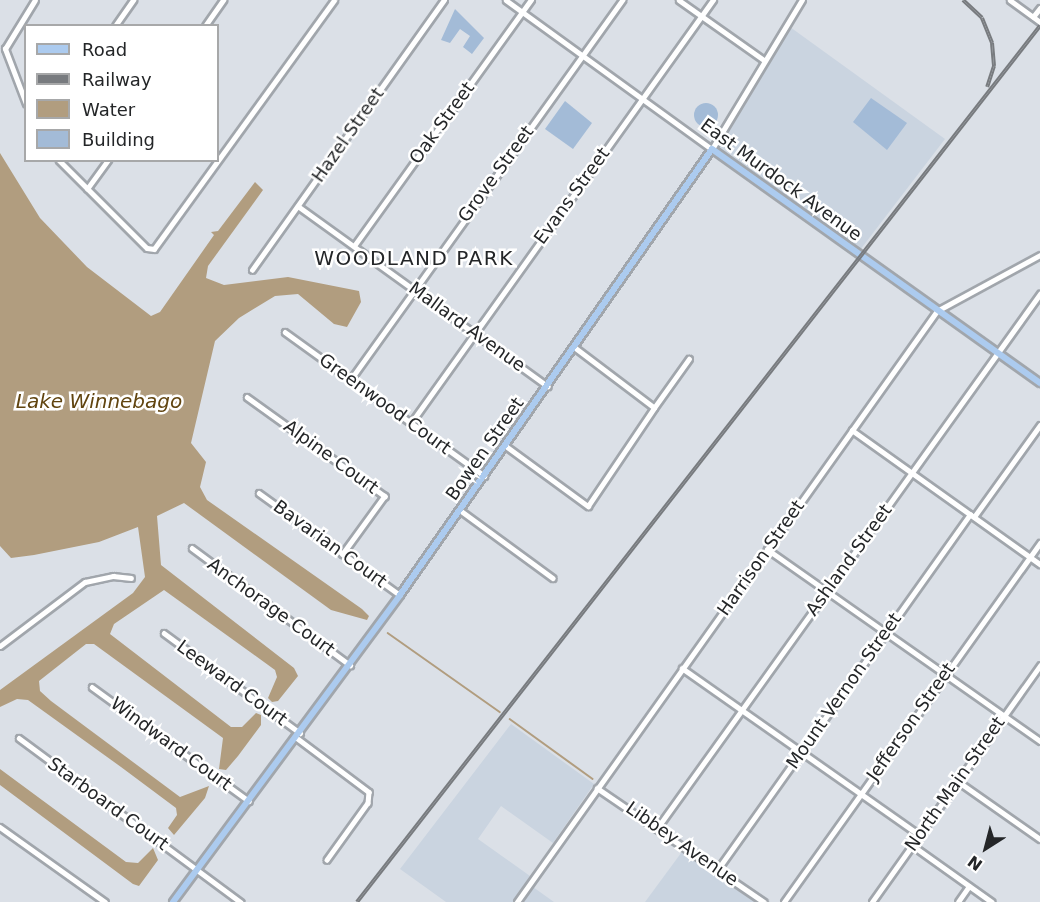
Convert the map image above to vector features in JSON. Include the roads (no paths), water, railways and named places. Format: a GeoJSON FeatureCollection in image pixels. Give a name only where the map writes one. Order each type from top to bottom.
{"type":"FeatureCollection","features":[{"type":"Feature","properties":{"kind":"main road","name":"East Murdock Avenue"},"geometry":{"type":"LineString","coordinates":[[712,149],[1040,383]]}},
{"type":"Feature","properties":{"kind":"main road","name":"Bowen Street"},"geometry":{"type":"LineString","coordinates":[[173,902],[400,596],[712,149]]}},
{"type":"Feature","properties":{"kind":"street"},"geometry":{"type":"LineString","coordinates":[[24,99],[5,49],[35,0]]}},
{"type":"Feature","properties":{"kind":"street"},"geometry":{"type":"LineString","coordinates":[[116,24],[133,0]]}},
{"type":"Feature","properties":{"kind":"street"},"geometry":{"type":"LineString","coordinates":[[206,24],[223,0]]}},
{"type":"Feature","properties":{"kind":"street"},"geometry":{"type":"LineString","coordinates":[[219,157],[334,0]]}},
{"type":"Feature","properties":{"kind":"street","name":"Hazel Street"},"geometry":{"type":"LineString","coordinates":[[252,270],[444,0]]}},
{"type":"Feature","properties":{"kind":"street","name":"East Murdock Avenue"},"geometry":{"type":"LineString","coordinates":[[506,0],[712,149]]}},
{"type":"Feature","properties":{"kind":"street","name":"Oak Street"},"geometry":{"type":"LineString","coordinates":[[354,246],[531,0]]}},
{"type":"Feature","properties":{"kind":"street","name":"Grove Street"},"geometry":{"type":"LineString","coordinates":[[351,379],[622,0]]}},
{"type":"Feature","properties":{"kind":"street"},"geometry":{"type":"LineString","coordinates":[[679,0],[764,60]]}},
{"type":"Feature","properties":{"kind":"street","name":"Evans Street"},"geometry":{"type":"LineString","coordinates":[[411,423],[713,0]]}},
{"type":"Feature","properties":{"kind":"street","name":"Bowen Street"},"geometry":{"type":"LineString","coordinates":[[712,149],[802,0]]}},
{"type":"Feature","properties":{"kind":"street"},"geometry":{"type":"LineString","coordinates":[[1010,0],[1040,22]]}},
{"type":"Feature","properties":{"kind":"street"},"geometry":{"type":"LineString","coordinates":[[1034,17],[1040,8]]}},
{"type":"Feature","properties":{"kind":"street"},"geometry":{"type":"LineString","coordinates":[[61,162],[152,249],[216,162]]}},
{"type":"Feature","properties":{"kind":"street"},"geometry":{"type":"LineString","coordinates":[[87,189],[107,162]]}},
{"type":"Feature","properties":{"kind":"street","name":"Mallard Avenue"},"geometry":{"type":"LineString","coordinates":[[298,206],[548,386]]}},
{"type":"Feature","properties":{"kind":"street","name":"Harrison Street"},"geometry":{"type":"LineString","coordinates":[[518,902],[937,311],[1040,255]]}},
{"type":"Feature","properties":{"kind":"street","name":"Ashland Street"},"geometry":{"type":"LineString","coordinates":[[658,828],[1040,294]]}},
{"type":"Feature","properties":{"kind":"street","name":"Greenwood Court"},"geometry":{"type":"LineString","coordinates":[[285,332],[484,476]]}},
{"type":"Feature","properties":{"kind":"street"},"geometry":{"type":"LineString","coordinates":[[574,348],[654,408]]}},
{"type":"Feature","properties":{"kind":"street"},"geometry":{"type":"LineString","coordinates":[[506,446],[588,506],[689,359]]}},
{"type":"Feature","properties":{"kind":"street","name":"Alpine Court"},"geometry":{"type":"LineString","coordinates":[[247,397],[385,496],[343,554]]}},
{"type":"Feature","properties":{"kind":"street","name":"Mount Vernon Street"},"geometry":{"type":"LineString","coordinates":[[718,869],[886,632],[1040,425]]}},
{"type":"Feature","properties":{"kind":"street"},"geometry":{"type":"LineString","coordinates":[[852,430],[1040,564]]}},
{"type":"Feature","properties":{"kind":"street","name":"Bavarian Court"},"geometry":{"type":"LineString","coordinates":[[259,493],[400,596]]}},
{"type":"Feature","properties":{"kind":"street"},"geometry":{"type":"LineString","coordinates":[[460,510],[553,578]]}},
{"type":"Feature","properties":{"kind":"street","name":"Jefferson Street"},"geometry":{"type":"LineString","coordinates":[[784,902],[1040,543]]}},
{"type":"Feature","properties":{"kind":"street","name":"Anchorage Court"},"geometry":{"type":"LineString","coordinates":[[192,548],[350,665]]}},
{"type":"Feature","properties":{"kind":"street"},"geometry":{"type":"LineString","coordinates":[[767,549],[1040,741]]}},
{"type":"Feature","properties":{"kind":"street"},"geometry":{"type":"LineString","coordinates":[[0,646],[85,582],[113,576],[131,578]]}},
{"type":"Feature","properties":{"kind":"street","name":"Leeward Court"},"geometry":{"type":"LineString","coordinates":[[164,633],[298,735],[370,796],[327,860]]}},
{"type":"Feature","properties":{"kind":"street","name":"North Main Street"},"geometry":{"type":"LineString","coordinates":[[872,902],[1040,666]]}},
{"type":"Feature","properties":{"kind":"street"},"geometry":{"type":"LineString","coordinates":[[682,668],[920,835]]}},
{"type":"Feature","properties":{"kind":"street","name":"Windward Court"},"geometry":{"type":"LineString","coordinates":[[92,687],[249,801]]}},
{"type":"Feature","properties":{"kind":"street","name":"Starboard Court"},"geometry":{"type":"LineString","coordinates":[[19,738],[241,902]]}},
{"type":"Feature","properties":{"kind":"street"},"geometry":{"type":"LineString","coordinates":[[959,782],[1040,839]]}},
{"type":"Feature","properties":{"kind":"street","name":"Libbey Avenue"},"geometry":{"type":"LineString","coordinates":[[597,788],[764,902]]}},
{"type":"Feature","properties":{"kind":"street"},"geometry":{"type":"LineString","coordinates":[[0,827],[105,902]]}},
{"type":"Feature","properties":{"kind":"street"},"geometry":{"type":"LineString","coordinates":[[912,845],[992,902]]}},
{"type":"Feature","properties":{"kind":"street"},"geometry":{"type":"LineString","coordinates":[[958,902],[969,886]]}},
{"type":"Feature","properties":{"kind":"water","name":"Lake Winnebago"},"geometry":{"type":"Polygon","coordinates":[[[0,153],[40,218],[87,267],[151,316],[160,312],[214,235],[211,232],[218,231],[255,182],[263,190],[208,266],[206,278],[224,285],[288,277],[359,291],[361,302],[347,327],[334,324],[298,294],[275,296],[239,318],[215,341],[191,443],[206,462],[200,487],[207,500],[362,609],[369,616],[367,620],[331,610],[184,503],[157,516],[161,565],[294,668],[298,676],[278,701],[272,702],[268,698],[277,677],[275,670],[164,590],[114,624],[110,634],[231,727],[242,727],[256,713],[261,715],[261,725],[238,756],[226,770],[219,769],[223,738],[94,644],[86,644],[39,681],[40,691],[51,701],[180,797],[209,786],[205,798],[174,835],[168,828],[177,815],[176,808],[121,767],[28,700],[17,699],[0,707],[0,690],[133,593],[145,577],[138,527],[99,542],[34,555],[11,558],[0,546],[0,153]]]}},
{"type":"Feature","properties":{"kind":"water"},"geometry":{"type":"Polygon","coordinates":[[[0,769],[126,862],[138,863],[153,848],[158,860],[139,886],[133,884],[0,785],[0,769]]]}},
{"type":"Feature","properties":{"kind":"waterway"},"geometry":{"type":"LineString","coordinates":[[388,633],[500,712]]}},
{"type":"Feature","properties":{"kind":"waterway"},"geometry":{"type":"LineString","coordinates":[[510,719],[593,779]]}},
{"type":"Feature","properties":{"kind":"railway"},"geometry":{"type":"LineString","coordinates":[[963,0],[982,18],[992,43],[994,66],[987,87]]}},
{"type":"Feature","properties":{"kind":"railway"},"geometry":{"type":"LineString","coordinates":[[357,902],[1040,26]]}},
{"type":"Feature","properties":{"kind":"district","name":"WOODLAND PARK"},"geometry":{"type":"Point","coordinates":[414,258]}}]}
